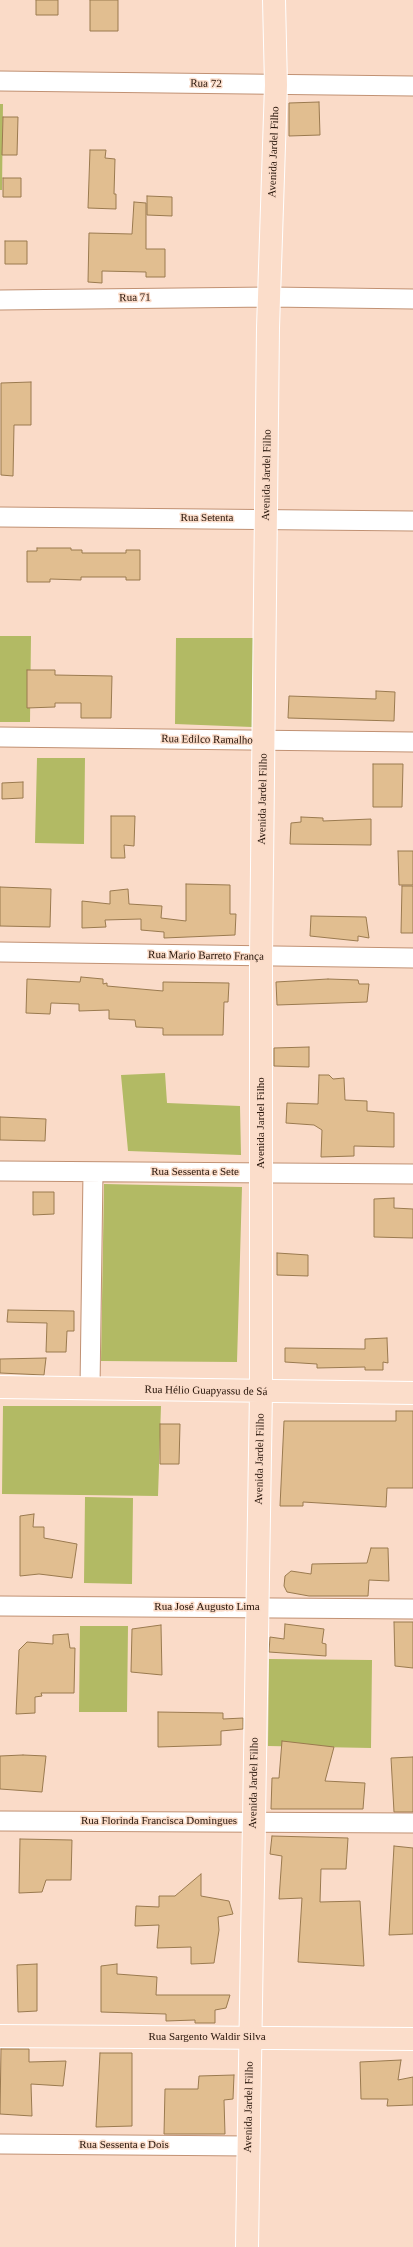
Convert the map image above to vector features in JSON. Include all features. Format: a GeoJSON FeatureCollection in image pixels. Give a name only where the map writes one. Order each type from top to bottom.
{"type":"FeatureCollection","features":[{"type":"Feature","properties":{"kind":"main road","name":"Avenida Jardel Filho"},"geometry":{"type":"LineString","coordinates":[[247,2247],[261,1392],[261,957],[270,297],[276,85],[274,0]]}},
{"type":"Feature","properties":{"kind":"main road","name":"Rua Hélio Guapyassu de Sá"},"geometry":{"type":"LineString","coordinates":[[0,1387],[261,1392],[413,1393]]}},
{"type":"Feature","properties":{"kind":"main road","name":"Rua Sargento Waldir Silva"},"geometry":{"type":"LineString","coordinates":[[0,2036],[413,2039]]}},
{"type":"Feature","properties":{"kind":"street","name":"Rua 72"},"geometry":{"type":"LineString","coordinates":[[0,81],[413,86]]}},
{"type":"Feature","properties":{"kind":"street","name":"Rua 71"},"geometry":{"type":"LineString","coordinates":[[0,300],[270,297],[413,299]]}},
{"type":"Feature","properties":{"kind":"street","name":"Rua Setenta"},"geometry":{"type":"LineString","coordinates":[[0,517],[413,520]]}},
{"type":"Feature","properties":{"kind":"street","name":"Rua Edilco Ramalho"},"geometry":{"type":"LineString","coordinates":[[0,738],[413,742]]}},
{"type":"Feature","properties":{"kind":"street","name":"Rua Mario Barreto França"},"geometry":{"type":"LineString","coordinates":[[0,952],[261,957],[413,958]]}},
{"type":"Feature","properties":{"kind":"street","name":"Rua Sessenta e Sete"},"geometry":{"type":"LineString","coordinates":[[0,1171],[413,1174]]}},
{"type":"Feature","properties":{"kind":"street"},"geometry":{"type":"LineString","coordinates":[[90,1388],[94,1172]]}},
{"type":"Feature","properties":{"kind":"street","name":"Rua José Augusto Lima"},"geometry":{"type":"LineString","coordinates":[[0,1606],[413,1609]]}},
{"type":"Feature","properties":{"kind":"street","name":"Rua Florinda Francisca Domingues"},"geometry":{"type":"LineString","coordinates":[[0,1821],[413,1823]]}},
{"type":"Feature","properties":{"kind":"street","name":"Rua Sessenta e Dois"},"geometry":{"type":"LineString","coordinates":[[0,2144],[248,2146]]}},
{"type":"Feature","properties":{"kind":"green space"},"geometry":{"type":"Polygon","coordinates":[[[0,104],[3,104],[2,190],[0,190],[0,104]]]}},
{"type":"Feature","properties":{"kind":"green space"},"geometry":{"type":"Polygon","coordinates":[[[0,636],[31,636],[30,722],[0,722],[0,636]]]}},
{"type":"Feature","properties":{"kind":"green space"},"geometry":{"type":"Polygon","coordinates":[[[176,638],[254,638],[252,727],[175,724],[176,638]]]}},
{"type":"Feature","properties":{"kind":"green space"},"geometry":{"type":"Polygon","coordinates":[[[37,758],[85,758],[84,844],[35,843],[37,758]]]}},
{"type":"Feature","properties":{"kind":"green space"},"geometry":{"type":"Polygon","coordinates":[[[165,1073],[167,1103],[240,1106],[241,1155],[128,1151],[121,1075],[165,1073]]]}},
{"type":"Feature","properties":{"kind":"green space"},"geometry":{"type":"Polygon","coordinates":[[[104,1184],[242,1187],[237,1362],[101,1361],[104,1184]]]}},
{"type":"Feature","properties":{"kind":"green space"},"geometry":{"type":"Polygon","coordinates":[[[3,1406],[161,1406],[158,1496],[2,1494],[3,1406]]]}},
{"type":"Feature","properties":{"kind":"green space"},"geometry":{"type":"Polygon","coordinates":[[[85,1497],[133,1498],[132,1584],[84,1583],[85,1497]]]}},
{"type":"Feature","properties":{"kind":"green space"},"geometry":{"type":"Polygon","coordinates":[[[80,1626],[128,1626],[127,1712],[79,1712],[80,1626]]]}},
{"type":"Feature","properties":{"kind":"green space"},"geometry":{"type":"Polygon","coordinates":[[[269,1659],[372,1660],[371,1748],[268,1746],[269,1659]]]}},
{"type":"Feature","properties":{"kind":"building"},"geometry":{"type":"Polygon","coordinates":[[[36,0],[58,0],[58,15],[36,15],[36,0]]]}},
{"type":"Feature","properties":{"kind":"building"},"geometry":{"type":"Polygon","coordinates":[[[90,0],[118,0],[118,31],[90,31],[90,0]]]}},
{"type":"Feature","properties":{"kind":"building"},"geometry":{"type":"Polygon","coordinates":[[[319,102],[320,135],[289,136],[289,103],[319,102]]]}},
{"type":"Feature","properties":{"kind":"building"},"geometry":{"type":"Polygon","coordinates":[[[3,117],[18,117],[17,155],[2,155],[3,117]]]}},
{"type":"Feature","properties":{"kind":"building"},"geometry":{"type":"Polygon","coordinates":[[[90,150],[106,150],[105,158],[115,159],[114,194],[116,194],[116,209],[88,208],[90,150]]]}},
{"type":"Feature","properties":{"kind":"building"},"geometry":{"type":"Polygon","coordinates":[[[3,178],[21,178],[21,197],[3,197],[3,178]]]}},
{"type":"Feature","properties":{"kind":"building"},"geometry":{"type":"Polygon","coordinates":[[[147,196],[172,197],[172,216],[147,215],[147,196]]]}},
{"type":"Feature","properties":{"kind":"building"},"geometry":{"type":"Polygon","coordinates":[[[134,202],[146,203],[146,249],[165,249],[165,277],[146,277],[146,272],[102,271],[102,283],[88,282],[89,233],[132,234],[134,202]]]}},
{"type":"Feature","properties":{"kind":"building"},"geometry":{"type":"Polygon","coordinates":[[[5,241],[27,241],[27,264],[5,264],[5,241]]]}},
{"type":"Feature","properties":{"kind":"building"},"geometry":{"type":"Polygon","coordinates":[[[31,382],[31,425],[14,425],[13,476],[1,475],[1,383],[31,382]]]}},
{"type":"Feature","properties":{"kind":"building"},"geometry":{"type":"Polygon","coordinates":[[[37,548],[71,548],[71,550],[82,550],[82,553],[126,553],[126,550],[140,550],[140,580],[126,580],[126,577],[81,577],[81,580],[50,579],[50,582],[27,582],[27,551],[37,551],[37,548]]]}},
{"type":"Feature","properties":{"kind":"building"},"geometry":{"type":"Polygon","coordinates":[[[27,670],[55,670],[55,675],[112,676],[111,718],[81,718],[81,703],[55,703],[55,707],[27,708],[27,670]]]}},
{"type":"Feature","properties":{"kind":"building"},"geometry":{"type":"Polygon","coordinates":[[[376,691],[395,692],[394,721],[288,718],[289,696],[376,699],[376,691]]]}},
{"type":"Feature","properties":{"kind":"building"},"geometry":{"type":"Polygon","coordinates":[[[373,764],[403,764],[402,807],[373,807],[373,764]]]}},
{"type":"Feature","properties":{"kind":"building"},"geometry":{"type":"Polygon","coordinates":[[[23,782],[23,798],[2,799],[2,783],[23,782]]]}},
{"type":"Feature","properties":{"kind":"building"},"geometry":{"type":"Polygon","coordinates":[[[111,816],[135,816],[134,846],[124,845],[125,858],[111,858],[111,816]]]}},
{"type":"Feature","properties":{"kind":"building"},"geometry":{"type":"Polygon","coordinates":[[[301,817],[323,818],[323,821],[371,819],[371,845],[290,844],[291,823],[301,822],[301,817]]]}},
{"type":"Feature","properties":{"kind":"building"},"geometry":{"type":"Polygon","coordinates":[[[398,851],[413,851],[413,885],[399,885],[398,851]]]}},
{"type":"Feature","properties":{"kind":"building"},"geometry":{"type":"Polygon","coordinates":[[[186,884],[230,885],[230,914],[236,914],[235,935],[164,938],[164,932],[141,930],[141,919],[105,920],[106,927],[82,928],[82,901],[110,904],[110,891],[128,889],[129,904],[162,906],[161,918],[186,921],[186,884]]]}},
{"type":"Feature","properties":{"kind":"building"},"geometry":{"type":"Polygon","coordinates":[[[402,886],[413,886],[413,933],[401,933],[402,886]]]}},
{"type":"Feature","properties":{"kind":"building"},"geometry":{"type":"Polygon","coordinates":[[[0,887],[51,889],[50,927],[0,926],[0,887]]]}},
{"type":"Feature","properties":{"kind":"building"},"geometry":{"type":"Polygon","coordinates":[[[311,916],[366,917],[369,938],[358,936],[358,941],[310,936],[311,916]]]}},
{"type":"Feature","properties":{"kind":"building"},"geometry":{"type":"Polygon","coordinates":[[[81,977],[103,979],[103,984],[107,983],[107,986],[163,991],[163,982],[229,983],[228,1002],[224,1002],[223,1035],[163,1035],[163,1028],[136,1027],[135,1020],[109,1019],[109,1010],[79,1011],[79,1004],[51,1003],[50,1014],[26,1013],[27,979],[80,982],[81,977]]]}},
{"type":"Feature","properties":{"kind":"building"},"geometry":{"type":"Polygon","coordinates":[[[328,979],[358,980],[359,984],[369,984],[367,1002],[277,1005],[276,982],[328,979]]]}},
{"type":"Feature","properties":{"kind":"building"},"geometry":{"type":"Polygon","coordinates":[[[309,1047],[309,1067],[274,1066],[274,1048],[309,1047]]]}},
{"type":"Feature","properties":{"kind":"building"},"geometry":{"type":"Polygon","coordinates":[[[319,1075],[329,1075],[333,1079],[344,1078],[345,1100],[367,1101],[367,1111],[394,1113],[394,1147],[354,1146],[354,1156],[321,1157],[322,1130],[314,1125],[286,1123],[287,1103],[318,1104],[319,1075]]]}},
{"type":"Feature","properties":{"kind":"building"},"geometry":{"type":"Polygon","coordinates":[[[0,1117],[46,1119],[45,1141],[0,1140],[0,1117]]]}},
{"type":"Feature","properties":{"kind":"building"},"geometry":{"type":"Polygon","coordinates":[[[33,1192],[54,1192],[54,1214],[33,1215],[33,1192]]]}},
{"type":"Feature","properties":{"kind":"building"},"geometry":{"type":"Polygon","coordinates":[[[394,1198],[394,1208],[413,1209],[413,1238],[374,1237],[374,1199],[394,1198]]]}},
{"type":"Feature","properties":{"kind":"building"},"geometry":{"type":"Polygon","coordinates":[[[277,1253],[308,1255],[308,1276],[277,1275],[277,1253]]]}},
{"type":"Feature","properties":{"kind":"building"},"geometry":{"type":"Polygon","coordinates":[[[8,1310],[74,1311],[74,1331],[67,1331],[66,1352],[46,1352],[47,1323],[7,1322],[8,1310]]]}},
{"type":"Feature","properties":{"kind":"building"},"geometry":{"type":"Polygon","coordinates":[[[387,1338],[388,1363],[383,1362],[383,1370],[365,1370],[365,1367],[317,1368],[317,1364],[285,1362],[285,1348],[365,1349],[365,1339],[387,1338]]]}},
{"type":"Feature","properties":{"kind":"building"},"geometry":{"type":"Polygon","coordinates":[[[46,1358],[44,1375],[0,1373],[0,1359],[46,1358]]]}},
{"type":"Feature","properties":{"kind":"building"},"geometry":{"type":"Polygon","coordinates":[[[396,1411],[413,1411],[413,1488],[387,1488],[386,1507],[303,1502],[303,1506],[280,1506],[284,1421],[396,1421],[396,1411]]]}},
{"type":"Feature","properties":{"kind":"building"},"geometry":{"type":"Polygon","coordinates":[[[160,1424],[180,1424],[179,1464],[160,1464],[160,1424]]]}},
{"type":"Feature","properties":{"kind":"building"},"geometry":{"type":"Polygon","coordinates":[[[34,1514],[33,1527],[44,1527],[44,1538],[77,1544],[72,1578],[39,1574],[20,1576],[20,1516],[34,1514]]]}},
{"type":"Feature","properties":{"kind":"building"},"geometry":{"type":"Polygon","coordinates":[[[371,1548],[388,1548],[389,1581],[369,1580],[368,1596],[309,1596],[287,1592],[284,1586],[285,1576],[291,1571],[311,1574],[312,1564],[367,1563],[371,1548]]]}},
{"type":"Feature","properties":{"kind":"building"},"geometry":{"type":"Polygon","coordinates":[[[394,1622],[413,1622],[413,1668],[395,1666],[394,1622]]]}},
{"type":"Feature","properties":{"kind":"building"},"geometry":{"type":"Polygon","coordinates":[[[285,1624],[324,1629],[322,1643],[326,1644],[326,1656],[269,1652],[270,1637],[284,1639],[285,1624]]]}},
{"type":"Feature","properties":{"kind":"building"},"geometry":{"type":"Polygon","coordinates":[[[161,1625],[162,1675],[131,1672],[132,1629],[161,1625]]]}},
{"type":"Feature","properties":{"kind":"building"},"geometry":{"type":"Polygon","coordinates":[[[68,1634],[70,1648],[75,1648],[74,1693],[41,1693],[42,1696],[35,1697],[35,1713],[16,1714],[19,1650],[27,1642],[53,1644],[53,1635],[68,1634]]]}},
{"type":"Feature","properties":{"kind":"building"},"geometry":{"type":"Polygon","coordinates":[[[158,1712],[223,1713],[223,1719],[243,1718],[243,1729],[221,1731],[221,1745],[158,1747],[158,1712]]]}},
{"type":"Feature","properties":{"kind":"building"},"geometry":{"type":"Polygon","coordinates":[[[282,1741],[334,1747],[325,1781],[365,1783],[363,1809],[271,1809],[272,1778],[279,1778],[282,1741]]]}},
{"type":"Feature","properties":{"kind":"building"},"geometry":{"type":"Polygon","coordinates":[[[0,1756],[46,1756],[42,1792],[0,1789],[0,1756]]]}},
{"type":"Feature","properties":{"kind":"building"},"geometry":{"type":"Polygon","coordinates":[[[413,1757],[413,1812],[394,1812],[391,1758],[413,1757]]]}},
{"type":"Feature","properties":{"kind":"building"},"geometry":{"type":"Polygon","coordinates":[[[272,1836],[348,1838],[346,1869],[321,1869],[320,1902],[360,1901],[364,1966],[298,1962],[302,1898],[279,1899],[282,1856],[270,1854],[272,1836]]]}},
{"type":"Feature","properties":{"kind":"building"},"geometry":{"type":"Polygon","coordinates":[[[20,1839],[72,1840],[71,1880],[46,1880],[42,1892],[19,1893],[20,1839]]]}},
{"type":"Feature","properties":{"kind":"building"},"geometry":{"type":"Polygon","coordinates":[[[394,1846],[413,1848],[413,1934],[389,1935],[394,1846]]]}},
{"type":"Feature","properties":{"kind":"building"},"geometry":{"type":"Polygon","coordinates":[[[201,1874],[201,1896],[229,1901],[233,1914],[218,1917],[219,1930],[214,1963],[191,1964],[191,1947],[157,1948],[159,1925],[135,1926],[136,1906],[159,1907],[159,1896],[175,1896],[201,1874]]]}},
{"type":"Feature","properties":{"kind":"building"},"geometry":{"type":"Polygon","coordinates":[[[37,1964],[37,2011],[18,2012],[17,1965],[37,1964]]]}},
{"type":"Feature","properties":{"kind":"building"},"geometry":{"type":"Polygon","coordinates":[[[117,1964],[117,1974],[157,1977],[156,1995],[230,1995],[226,2008],[215,2010],[215,2023],[195,2023],[195,2020],[166,2021],[166,2014],[101,2012],[101,1966],[117,1964]]]}},
{"type":"Feature","properties":{"kind":"building"},"geometry":{"type":"Polygon","coordinates":[[[1,2049],[29,2049],[29,2062],[66,2061],[63,2086],[31,2084],[32,2116],[0,2114],[1,2049]]]}},
{"type":"Feature","properties":{"kind":"building"},"geometry":{"type":"Polygon","coordinates":[[[100,2053],[132,2053],[132,2126],[96,2127],[100,2053]]]}},
{"type":"Feature","properties":{"kind":"building"},"geometry":{"type":"Polygon","coordinates":[[[401,2060],[398,2080],[413,2077],[413,2105],[387,2106],[388,2099],[361,2099],[360,2062],[401,2060]]]}},
{"type":"Feature","properties":{"kind":"building"},"geometry":{"type":"Polygon","coordinates":[[[234,2075],[233,2099],[224,2100],[225,2134],[164,2134],[165,2089],[198,2089],[199,2076],[234,2075]]]}}]}
